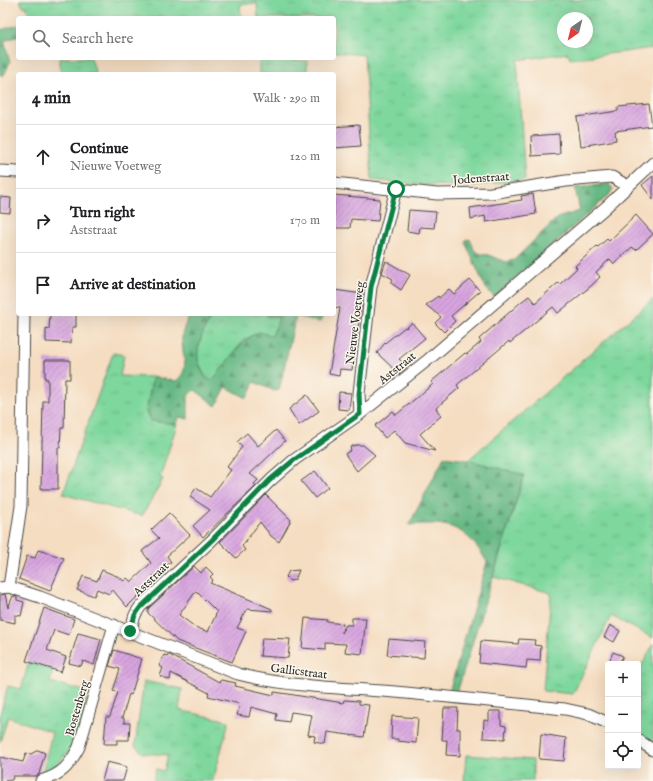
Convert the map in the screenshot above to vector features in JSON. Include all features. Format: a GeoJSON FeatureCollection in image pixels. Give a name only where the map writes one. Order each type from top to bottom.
{"type":"FeatureCollection","features":[{"type":"Feature","properties":{"kind":"street","name":"Aststraat"},"geometry":{"type":"LineString","coordinates":[[130,631],[135,615],[140,608],[212,540],[270,480],[294,460],[360,414],[496,303],[653,163]]}},
{"type":"Feature","properties":{"kind":"street"},"geometry":{"type":"LineString","coordinates":[[0,171],[16,172]]}},
{"type":"Feature","properties":{"kind":"street","name":"Jodenstraat"},"geometry":{"type":"LineString","coordinates":[[336,182],[437,194],[491,193],[566,181],[612,177],[628,186]]}},
{"type":"Feature","properties":{"kind":"street","name":"Nieuwe Voetweg"},"geometry":{"type":"LineString","coordinates":[[360,414],[359,394],[371,287],[396,189]]}},
{"type":"Feature","properties":{"kind":"street"},"geometry":{"type":"LineString","coordinates":[[4,587],[21,506],[24,316]]}},
{"type":"Feature","properties":{"kind":"street","name":"Gallicstraat"},"geometry":{"type":"LineString","coordinates":[[4,587],[40,597],[238,674],[276,683],[565,708],[588,714],[605,722]]}},
{"type":"Feature","properties":{"kind":"street","name":"Bostenberg"},"geometry":{"type":"LineString","coordinates":[[41,781],[56,776],[70,765],[80,746],[114,625]]}},
{"type":"Feature","properties":{"kind":"street"},"geometry":{"type":"LineString","coordinates":[[641,742],[653,750]]}},
{"type":"Feature","properties":{"kind":"green space"},"geometry":{"type":"Polygon","coordinates":[[[20,0],[653,0],[653,48],[570,59],[568,53],[517,60],[525,180],[467,186],[423,185],[372,180],[364,55],[336,52],[336,16],[258,16],[257,3],[240,5],[241,16],[29,16],[26,6],[23,7],[20,0]]]}},
{"type":"Feature","properties":{"kind":"green space"},"geometry":{"type":"Polygon","coordinates":[[[16,26],[16,37],[4,41],[10,62],[4,75],[0,75],[0,30],[16,26]]]}},
{"type":"Feature","properties":{"kind":"green space"},"geometry":{"type":"Polygon","coordinates":[[[59,60],[92,60],[95,72],[62,72],[59,60]]]}},
{"type":"Feature","properties":{"kind":"green space"},"geometry":{"type":"Polygon","coordinates":[[[259,60],[307,61],[307,72],[259,72],[259,60]]]}},
{"type":"Feature","properties":{"kind":"green space"},"geometry":{"type":"Polygon","coordinates":[[[609,184],[613,189],[609,195],[494,297],[485,287],[465,242],[467,239],[471,240],[474,250],[478,253],[506,262],[514,260],[557,218],[580,211],[575,188],[609,184]]]}},
{"type":"Feature","properties":{"kind":"green space"},"geometry":{"type":"Polygon","coordinates":[[[653,299],[653,638],[611,616],[573,694],[543,691],[551,593],[493,577],[524,476],[468,460],[653,299]]]}},
{"type":"Feature","properties":{"kind":"green space"},"geometry":{"type":"Polygon","coordinates":[[[189,316],[210,316],[199,346],[198,361],[206,378],[212,380],[244,341],[259,332],[272,336],[279,318],[267,316],[296,316],[279,390],[275,391],[254,382],[247,398],[226,387],[216,406],[195,390],[188,395],[188,419],[179,417],[177,424],[150,421],[146,412],[153,377],[176,381],[184,371],[185,361],[182,335],[189,316]]]}},
{"type":"Feature","properties":{"kind":"green space"},"geometry":{"type":"Polygon","coordinates":[[[212,316],[267,316],[280,318],[272,336],[259,332],[244,340],[219,375],[212,380],[206,378],[196,357],[203,331],[212,316]]]}},
{"type":"Feature","properties":{"kind":"green space"},"geometry":{"type":"Polygon","coordinates":[[[296,316],[322,316],[320,322],[296,316]]]}},
{"type":"Feature","properties":{"kind":"green space"},"geometry":{"type":"Polygon","coordinates":[[[113,353],[124,355],[120,376],[153,377],[146,412],[150,421],[177,424],[160,477],[163,479],[142,516],[63,494],[113,353]]]}},
{"type":"Feature","properties":{"kind":"green space"},"geometry":{"type":"Polygon","coordinates":[[[444,457],[468,460],[524,475],[457,693],[449,692],[487,562],[472,540],[455,528],[435,524],[409,525],[444,457]]]}},
{"type":"Feature","properties":{"kind":"green space"},"geometry":{"type":"Polygon","coordinates":[[[653,644],[653,743],[641,736],[641,667],[653,644]]]}},
{"type":"Feature","properties":{"kind":"green space"},"geometry":{"type":"Polygon","coordinates":[[[29,662],[53,670],[50,682],[89,692],[79,729],[70,750],[63,759],[42,775],[52,732],[8,717],[0,742],[0,714],[8,686],[21,689],[29,662]]]}},
{"type":"Feature","properties":{"kind":"green space"},"geometry":{"type":"Polygon","coordinates":[[[144,681],[182,689],[179,710],[229,721],[213,781],[153,781],[156,769],[164,771],[168,755],[143,753],[135,746],[144,681]]]}},
{"type":"Feature","properties":{"kind":"green space"},"geometry":{"type":"Polygon","coordinates":[[[466,755],[533,760],[533,781],[464,781],[466,755]]]}},
{"type":"Feature","properties":{"kind":"building"},"geometry":{"type":"Polygon","coordinates":[[[649,104],[652,126],[615,131],[616,140],[581,146],[577,117],[618,111],[618,107],[649,104]]]}},
{"type":"Feature","properties":{"kind":"building"},"geometry":{"type":"Polygon","coordinates":[[[359,125],[361,146],[336,148],[336,127],[359,125]]]}},
{"type":"Feature","properties":{"kind":"building"},"geometry":{"type":"Polygon","coordinates":[[[559,134],[560,154],[532,156],[531,136],[559,134]]]}},
{"type":"Feature","properties":{"kind":"building"},"geometry":{"type":"Polygon","coordinates":[[[653,176],[653,200],[642,185],[653,176]]]}},
{"type":"Feature","properties":{"kind":"building"},"geometry":{"type":"Polygon","coordinates":[[[533,194],[536,214],[486,222],[485,216],[471,219],[470,208],[522,200],[521,196],[533,194]]]}},
{"type":"Feature","properties":{"kind":"building"},"geometry":{"type":"Polygon","coordinates":[[[336,195],[380,199],[378,221],[351,219],[350,228],[336,228],[336,195]]]}},
{"type":"Feature","properties":{"kind":"building"},"geometry":{"type":"Polygon","coordinates":[[[0,197],[11,198],[10,213],[0,212],[0,197]]]}},
{"type":"Feature","properties":{"kind":"building"},"geometry":{"type":"Polygon","coordinates":[[[409,210],[436,212],[434,228],[420,227],[419,233],[407,231],[409,210]]]}},
{"type":"Feature","properties":{"kind":"building"},"geometry":{"type":"Polygon","coordinates":[[[636,215],[653,234],[636,250],[632,247],[614,264],[610,259],[596,272],[600,277],[591,286],[558,313],[553,307],[510,343],[509,341],[457,385],[459,388],[436,408],[441,416],[420,434],[435,451],[405,443],[394,430],[385,438],[375,426],[393,411],[396,415],[433,384],[431,382],[465,353],[467,354],[481,342],[479,339],[521,302],[529,296],[535,303],[558,283],[560,284],[577,268],[575,266],[597,246],[598,247],[607,239],[609,241],[636,215]]]}},
{"type":"Feature","properties":{"kind":"building"},"geometry":{"type":"Polygon","coordinates":[[[386,261],[410,275],[401,290],[391,283],[393,279],[382,273],[386,261]]]}},
{"type":"Feature","properties":{"kind":"building"},"geometry":{"type":"Polygon","coordinates":[[[470,280],[480,291],[451,316],[455,321],[444,332],[435,323],[441,317],[426,305],[438,296],[439,298],[449,289],[454,294],[470,280]]]}},
{"type":"Feature","properties":{"kind":"building"},"geometry":{"type":"Polygon","coordinates":[[[336,290],[363,294],[352,370],[340,369],[339,376],[329,374],[340,308],[336,307],[336,290]]]}},
{"type":"Feature","properties":{"kind":"building"},"geometry":{"type":"Polygon","coordinates":[[[50,316],[76,316],[76,327],[72,327],[71,343],[46,342],[46,328],[49,329],[50,316]]]}},
{"type":"Feature","properties":{"kind":"building"},"geometry":{"type":"Polygon","coordinates":[[[412,323],[425,338],[399,359],[407,367],[399,374],[377,353],[385,343],[412,323]]]}},
{"type":"Feature","properties":{"kind":"building"},"geometry":{"type":"Polygon","coordinates":[[[45,360],[70,360],[70,379],[65,379],[64,428],[61,428],[60,448],[58,447],[58,489],[41,489],[43,401],[48,401],[48,379],[45,379],[45,360]]]}},
{"type":"Feature","properties":{"kind":"building"},"geometry":{"type":"Polygon","coordinates":[[[339,392],[351,393],[349,410],[338,409],[339,392]]]}},
{"type":"Feature","properties":{"kind":"building"},"geometry":{"type":"Polygon","coordinates":[[[307,395],[319,411],[299,425],[289,409],[307,395]]]}},
{"type":"Feature","properties":{"kind":"building"},"geometry":{"type":"Polygon","coordinates":[[[276,430],[285,441],[250,474],[258,480],[254,484],[256,486],[203,537],[193,526],[210,510],[190,497],[196,488],[210,497],[231,470],[227,467],[242,447],[237,442],[247,433],[258,446],[276,430]]]}},
{"type":"Feature","properties":{"kind":"building"},"geometry":{"type":"Polygon","coordinates":[[[363,445],[375,455],[357,471],[345,454],[351,450],[350,447],[363,445]]]}},
{"type":"Feature","properties":{"kind":"building"},"geometry":{"type":"Polygon","coordinates":[[[315,471],[328,488],[315,498],[301,481],[315,471]]]}},
{"type":"Feature","properties":{"kind":"building"},"geometry":{"type":"Polygon","coordinates":[[[266,495],[291,520],[279,542],[271,536],[260,522],[242,546],[245,550],[236,558],[220,542],[266,495]]]}},
{"type":"Feature","properties":{"kind":"building"},"geometry":{"type":"Polygon","coordinates":[[[169,513],[190,535],[167,556],[171,562],[152,577],[157,582],[149,589],[149,585],[127,607],[112,589],[109,594],[97,589],[94,596],[77,590],[83,576],[97,581],[102,570],[119,577],[124,581],[127,578],[131,582],[151,563],[142,551],[159,538],[151,530],[169,513]]]}},
{"type":"Feature","properties":{"kind":"building"},"geometry":{"type":"Polygon","coordinates":[[[38,550],[64,558],[50,591],[19,579],[27,556],[35,558],[38,550]]]}},
{"type":"Feature","properties":{"kind":"building"},"geometry":{"type":"Polygon","coordinates":[[[194,566],[201,573],[206,567],[213,574],[210,577],[213,580],[210,583],[272,609],[272,611],[247,609],[237,628],[246,631],[232,662],[177,641],[148,613],[148,609],[194,566]],[[196,591],[179,615],[195,627],[208,632],[217,612],[196,591]]]}},
{"type":"Feature","properties":{"kind":"building"},"geometry":{"type":"Polygon","coordinates":[[[299,570],[295,580],[290,581],[286,577],[289,571],[299,570]]]}},
{"type":"Feature","properties":{"kind":"building"},"geometry":{"type":"Polygon","coordinates":[[[5,594],[8,608],[13,596],[17,597],[17,600],[24,602],[21,616],[15,615],[15,623],[0,620],[0,595],[5,594]]]}},
{"type":"Feature","properties":{"kind":"building"},"geometry":{"type":"Polygon","coordinates":[[[44,608],[74,619],[69,635],[54,630],[47,650],[66,657],[61,672],[26,661],[44,608]]]}},
{"type":"Feature","properties":{"kind":"building"},"geometry":{"type":"Polygon","coordinates":[[[305,618],[328,620],[327,622],[343,624],[342,633],[346,625],[352,625],[352,618],[366,618],[362,654],[345,652],[346,644],[325,643],[325,650],[302,648],[305,618]]]}},
{"type":"Feature","properties":{"kind":"building"},"geometry":{"type":"Polygon","coordinates":[[[610,625],[620,631],[614,642],[604,637],[610,625]]]}},
{"type":"Feature","properties":{"kind":"building"},"geometry":{"type":"Polygon","coordinates":[[[78,633],[101,639],[94,665],[83,661],[81,666],[69,663],[78,633]]]}},
{"type":"Feature","properties":{"kind":"building"},"geometry":{"type":"Polygon","coordinates":[[[262,638],[290,639],[288,658],[260,656],[262,638]]]}},
{"type":"Feature","properties":{"kind":"building"},"geometry":{"type":"Polygon","coordinates":[[[389,639],[425,642],[424,658],[387,655],[389,639]]]}},
{"type":"Feature","properties":{"kind":"building"},"geometry":{"type":"Polygon","coordinates":[[[519,639],[535,640],[534,645],[541,646],[540,661],[527,660],[526,668],[479,663],[481,641],[518,644],[519,639]]]}},
{"type":"Feature","properties":{"kind":"building"},"geometry":{"type":"Polygon","coordinates":[[[114,650],[142,659],[122,718],[124,718],[124,723],[130,723],[129,740],[117,740],[117,744],[104,744],[106,717],[110,717],[118,692],[113,691],[120,669],[109,666],[114,650]]]}},
{"type":"Feature","properties":{"kind":"building"},"geometry":{"type":"Polygon","coordinates":[[[613,652],[623,656],[620,661],[609,661],[613,652]]]}},
{"type":"Feature","properties":{"kind":"building"},"geometry":{"type":"Polygon","coordinates":[[[168,654],[219,682],[221,680],[236,683],[235,686],[274,695],[274,692],[343,703],[344,700],[359,701],[359,704],[369,705],[364,737],[327,732],[325,744],[314,742],[315,736],[308,735],[312,715],[291,712],[289,722],[276,720],[277,714],[251,707],[249,717],[237,715],[240,704],[208,696],[209,693],[171,673],[170,680],[160,676],[163,668],[159,666],[164,655],[168,656],[168,654]]]}},
{"type":"Feature","properties":{"kind":"building"},"geometry":{"type":"Polygon","coordinates":[[[444,708],[458,708],[457,729],[460,729],[460,756],[446,755],[447,740],[442,740],[444,708]]]}},
{"type":"Feature","properties":{"kind":"building"},"geometry":{"type":"Polygon","coordinates":[[[489,711],[501,711],[501,725],[506,726],[505,739],[483,738],[484,720],[489,721],[489,711]]]}},
{"type":"Feature","properties":{"kind":"building"},"geometry":{"type":"Polygon","coordinates":[[[392,716],[418,718],[416,743],[391,739],[392,716]]]}},
{"type":"Feature","properties":{"kind":"building"},"geometry":{"type":"Polygon","coordinates":[[[541,734],[566,738],[564,761],[539,759],[541,734]]]}},
{"type":"Feature","properties":{"kind":"building"},"geometry":{"type":"Polygon","coordinates":[[[38,750],[45,753],[39,774],[36,776],[13,776],[12,780],[0,781],[0,757],[23,762],[26,753],[31,754],[38,750]]]}},
{"type":"Feature","properties":{"kind":"building"},"geometry":{"type":"Polygon","coordinates":[[[107,762],[127,767],[123,781],[102,781],[107,762]]]}},
{"type":"Feature","properties":{"kind":"route"},"geometry":{"type":"LineString","coordinates":[[130,631],[135,615],[149,598],[212,540],[270,480],[294,460],[360,414],[359,394],[371,287],[396,189]]}}]}
